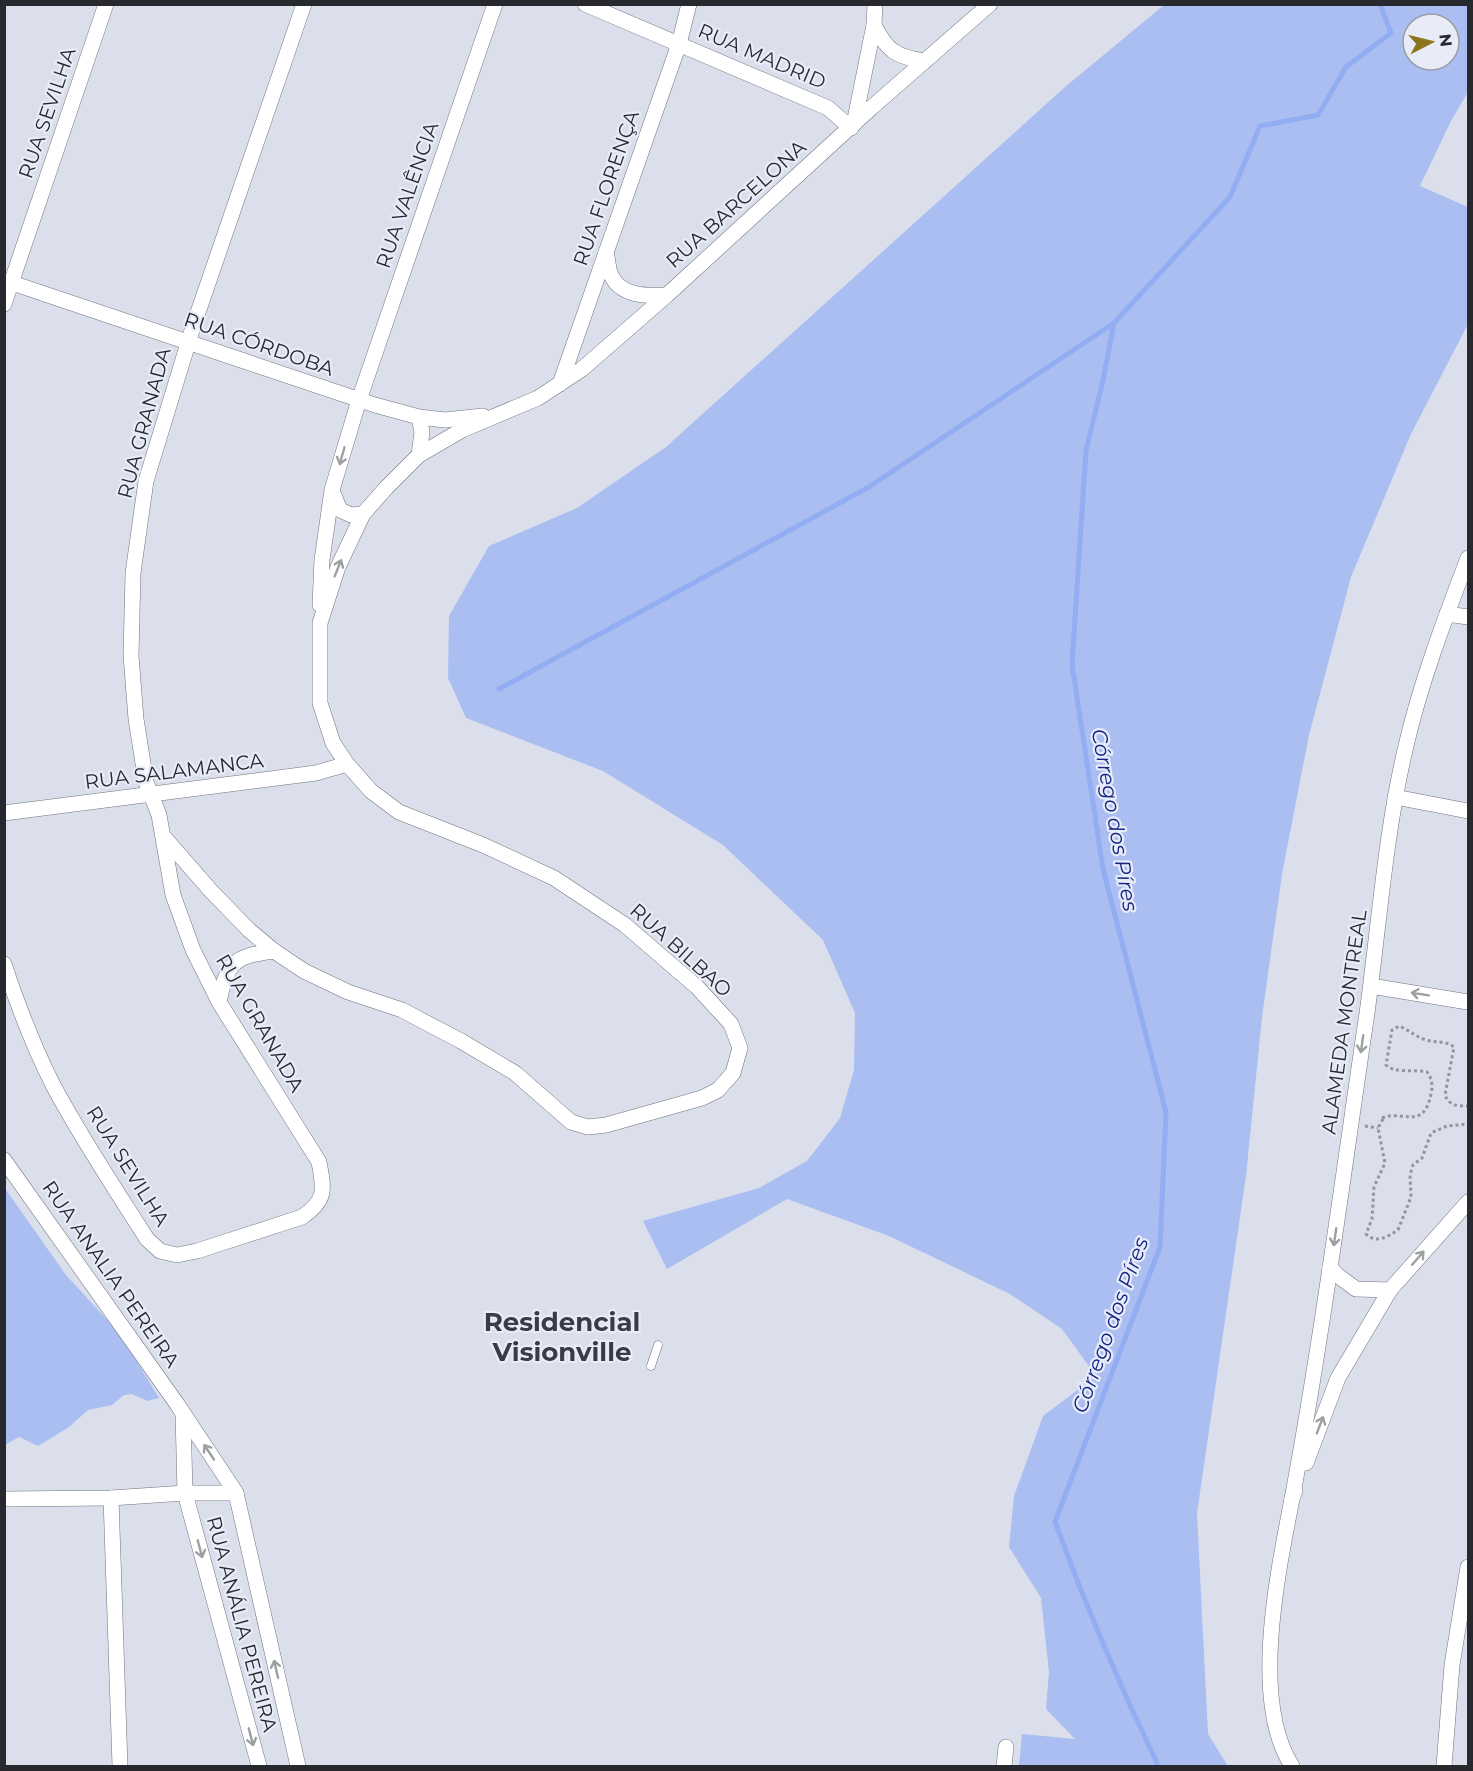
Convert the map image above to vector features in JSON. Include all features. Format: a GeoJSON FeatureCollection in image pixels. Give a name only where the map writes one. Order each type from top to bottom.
{"type":"FeatureCollection","features":[{"type":"Feature","properties":{"kind":"street","name":"RUA SEVILHA"},"geometry":{"type":"LineString","coordinates":[[4,304],[106,4]]}},
{"type":"Feature","properties":{"kind":"street","name":"RUA GRANADA"},"geometry":{"type":"LineString","coordinates":[[304,4],[188,343],[146,482],[133,573],[131,656],[136,719],[146,782],[159,815],[173,895],[193,950],[219,1002],[319,1162],[324,1189]]}},
{"type":"Feature","properties":{"kind":"street","name":"RUA VALÊNCIA"},"geometry":{"type":"LineString","coordinates":[[320,623],[322,560],[332,490],[358,400],[495,4]]}},
{"type":"Feature","properties":{"kind":"street","name":"RUA MADRID"},"geometry":{"type":"LineString","coordinates":[[585,4],[828,108],[852,126]]}},
{"type":"Feature","properties":{"kind":"street","name":"RUA FLORENÇA"},"geometry":{"type":"LineString","coordinates":[[560,384],[679,44],[689,4]]}},
{"type":"Feature","properties":{"kind":"street"},"geometry":{"type":"LineString","coordinates":[[852,126],[874,25],[875,4]]}},
{"type":"Feature","properties":{"kind":"street","name":"RUA BARCELONA"},"geometry":{"type":"LineString","coordinates":[[498,414],[538,398],[582,369],[990,4]]}},
{"type":"Feature","properties":{"kind":"street"},"geometry":{"type":"LineString","coordinates":[[874,25],[884,44],[895,53],[925,62]]}},
{"type":"Feature","properties":{"kind":"street"},"geometry":{"type":"LineString","coordinates":[[606,252],[611,276],[622,288],[643,296],[667,295]]}},
{"type":"Feature","properties":{"kind":"street","name":"RUA CÓRDOBA"},"geometry":{"type":"LineString","coordinates":[[12,283],[358,400],[419,417],[445,420],[498,414]]}},
{"type":"Feature","properties":{"kind":"street","name":"RUA BILBAO"},"geometry":{"type":"LineString","coordinates":[[163,836],[211,891],[249,930],[274,951],[304,970],[348,992],[402,1010],[461,1041],[514,1073],[571,1122],[588,1127],[606,1125],[702,1098],[718,1090],[733,1073],[740,1048],[731,1024],[697,987],[625,926],[554,878],[483,845],[399,812],[371,791],[347,764],[333,743],[320,703],[320,623],[338,567],[363,514],[419,455],[462,430],[498,414]]}},
{"type":"Feature","properties":{"kind":"street"},"geometry":{"type":"LineString","coordinates":[[419,417],[422,432],[419,455]]}},
{"type":"Feature","properties":{"kind":"street"},"geometry":{"type":"LineString","coordinates":[[332,490],[340,510],[351,515],[363,514]]}},
{"type":"Feature","properties":{"kind":"street","name":"ALAMEDA MONTREAL"},"geometry":{"type":"LineString","coordinates":[[1292,1500],[1311,1396],[1330,1267],[1371,986],[1395,797],[1405,749],[1428,665],[1468,558]]}},
{"type":"Feature","properties":{"kind":"street"},"geometry":{"type":"LineString","coordinates":[[1447,614],[1468,617]]}},
{"type":"Feature","properties":{"kind":"street","name":"RUA SALAMANCA"},"geometry":{"type":"LineString","coordinates":[[4,813],[327,772],[347,764]]}},
{"type":"Feature","properties":{"kind":"street"},"geometry":{"type":"LineString","coordinates":[[1395,797],[1468,811]]}},
{"type":"Feature","properties":{"kind":"street"},"geometry":{"type":"LineString","coordinates":[[219,1002],[225,975],[236,963],[250,954],[274,951]]}},
{"type":"Feature","properties":{"kind":"street","name":"RUA SEVILHA"},"geometry":{"type":"LineString","coordinates":[[4,964],[20,1012],[53,1085],[84,1140],[134,1219],[147,1239],[160,1251],[177,1255],[197,1251],[302,1217],[317,1207],[324,1189]]}},
{"type":"Feature","properties":{"kind":"street"},"geometry":{"type":"LineString","coordinates":[[1371,986],[1468,1002]]}},
{"type":"Feature","properties":{"kind":"street","name":"RUA ANALIA PEREIRA"},"geometry":{"type":"LineString","coordinates":[[4,1160],[183,1412],[236,1492]]}},
{"type":"Feature","properties":{"kind":"street"},"geometry":{"type":"LineString","coordinates":[[1292,1767],[1285,1756],[1271,1706],[1270,1661],[1278,1575],[1292,1500],[1338,1378],[1390,1290],[1467,1207]]}},
{"type":"Feature","properties":{"kind":"street"},"geometry":{"type":"LineString","coordinates":[[1330,1267],[1356,1289],[1390,1290]]}},
{"type":"Feature","properties":{"kind":"street"},"geometry":{"type":"LineString","coordinates":[[183,1412],[185,1493]]}},
{"type":"Feature","properties":{"kind":"street"},"geometry":{"type":"LineString","coordinates":[[4,1499],[111,1498],[236,1492]]}},
{"type":"Feature","properties":{"kind":"street","name":"RUA ANÁLIA PEREIRA"},"geometry":{"type":"LineString","coordinates":[[236,1492],[298,1767]]}},
{"type":"Feature","properties":{"kind":"street","name":"RUA ANÁLIA PEREIRA"},"geometry":{"type":"LineString","coordinates":[[185,1493],[259,1767]]}},
{"type":"Feature","properties":{"kind":"street"},"geometry":{"type":"LineString","coordinates":[[111,1498],[120,1767]]}},
{"type":"Feature","properties":{"kind":"street"},"geometry":{"type":"LineString","coordinates":[[1444,1767],[1452,1665],[1468,1567]]}},
{"type":"Feature","properties":{"kind":"street"},"geometry":{"type":"LineString","coordinates":[[1005,1767],[1006,1747]]}},
{"type":"Feature","properties":{"kind":"lane"},"geometry":{"type":"LineString","coordinates":[[651,1366],[658,1345]]}},
{"type":"Feature","properties":{"kind":"path"},"geometry":{"type":"LineString","coordinates":[[1468,1106],[1455,1106],[1447,1101],[1445,1095],[1454,1047],[1443,1042],[1425,1040],[1399,1026],[1392,1030],[1386,1065],[1390,1069],[1427,1072],[1431,1077],[1432,1090],[1429,1105],[1419,1115],[1411,1118],[1383,1118],[1378,1128],[1385,1163],[1374,1187],[1372,1219],[1366,1234],[1371,1239],[1376,1240],[1398,1230],[1411,1197],[1410,1175],[1413,1165],[1422,1158],[1431,1133],[1447,1126],[1468,1124]]}},
{"type":"Feature","properties":{"kind":"shaded area"},"geometry":{"type":"Polygon","coordinates":[[[1164,5],[1468,5],[1468,92],[1451,121],[1420,186],[1468,207],[1468,324],[1411,434],[1351,577],[1309,735],[1282,874],[1262,1017],[1246,1176],[1197,1513],[1208,1734],[1228,1766],[1019,1766],[1022,1734],[1075,1739],[1046,1709],[1049,1672],[1041,1598],[1009,1547],[1014,1496],[1043,1416],[1096,1376],[1062,1329],[1010,1294],[889,1236],[787,1199],[667,1269],[643,1221],[759,1188],[807,1161],[840,1118],[854,1070],[855,1013],[823,940],[723,845],[603,771],[466,718],[448,678],[449,616],[489,546],[577,508],[666,447],[1065,87],[1164,5]]]}},
{"type":"Feature","properties":{"kind":"shaded area"},"geometry":{"type":"Polygon","coordinates":[[[4,1187],[66,1275],[121,1335],[159,1398],[147,1401],[132,1394],[124,1395],[112,1405],[88,1410],[69,1427],[38,1446],[19,1437],[5,1445],[4,1187]]]}},
{"type":"Feature","properties":{"kind":"waterway","name":"Córrego dos Píres"},"geometry":{"type":"LineString","coordinates":[[1157,1766],[1103,1644],[1055,1522],[1160,1247],[1166,1112],[1103,869],[1072,664],[1086,451],[1114,323],[1230,197],[1260,126],[1318,115],[1346,67],[1391,33],[1380,4]]}},
{"type":"Feature","properties":{"kind":"waterway"},"geometry":{"type":"LineString","coordinates":[[499,689],[869,487],[1114,323]]}},
{"type":"Feature","properties":{"kind":"district","name":"Residencial Visionville"},"geometry":{"type":"Point","coordinates":[562,1337]}}]}
